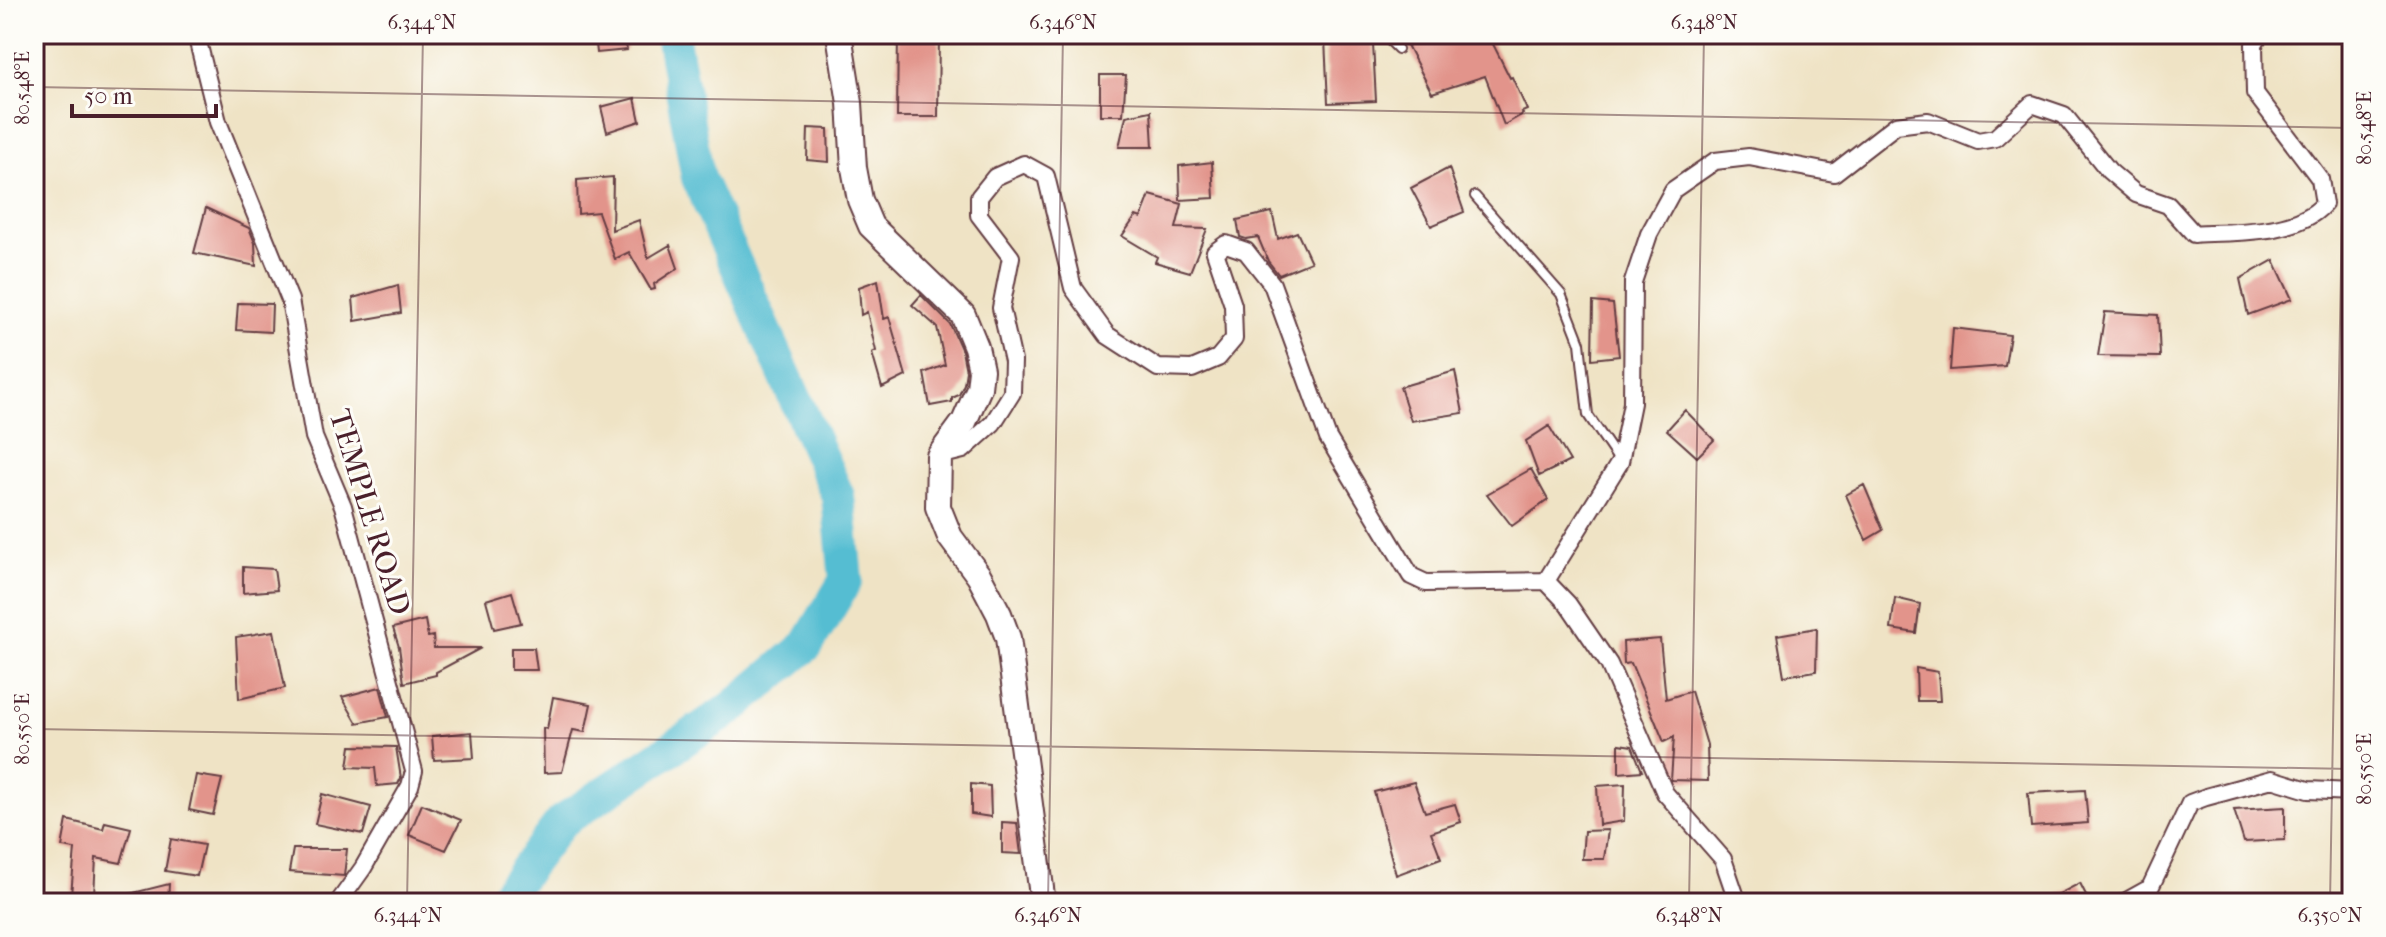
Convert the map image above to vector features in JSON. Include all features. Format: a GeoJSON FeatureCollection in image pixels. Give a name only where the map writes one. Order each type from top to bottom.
{"type":"FeatureCollection","features":[{"type":"Feature","properties":{"kind":"main road"},"geometry":{"type":"LineString","coordinates":[[839,34],[850,103],[854,168],[860,200],[871,226],[963,315],[976,347],[981,370],[979,388],[964,422],[939,456],[938,507],[950,537],[979,576],[1008,638],[1043,903]]}},
{"type":"Feature","properties":{"kind":"street","name":"TEMPLE ROAD"},"geometry":{"type":"LineString","coordinates":[[196,34],[218,122],[290,300],[314,437],[343,506],[414,771],[410,786],[363,868],[338,903]]}},
{"type":"Feature","properties":{"kind":"street"},"geometry":{"type":"LineString","coordinates":[[1546,581],[1620,462],[1632,403],[1633,282],[1649,234],[1673,190],[1715,161],[1749,157],[1834,173],[1896,125],[1928,121],[1978,141],[1995,138],[2032,104],[2064,115],[2109,171],[2136,194],[2168,205],[2194,234],[2282,228],[2316,213],[2324,204],[2320,179],[2255,93],[2254,44],[2260,34]]}},
{"type":"Feature","properties":{"kind":"street"},"geometry":{"type":"LineString","coordinates":[[939,456],[963,450],[993,423],[1012,393],[1013,361],[1001,308],[1011,257],[979,215],[979,197],[995,177],[1024,164],[1046,176],[1073,288],[1107,335],[1158,368],[1192,369],[1218,358],[1234,339],[1233,305],[1215,252],[1226,244],[1246,251],[1272,284],[1328,438],[1411,576],[1426,583],[1546,581],[1568,604],[1609,664],[1665,793],[1723,859],[1738,903]]}},
{"type":"Feature","properties":{"kind":"street"},"geometry":{"type":"LineString","coordinates":[[2123,903],[2150,888],[2190,803],[2272,779],[2308,790],[2352,792]]}},
{"type":"Feature","properties":{"kind":"lane"},"geometry":{"type":"LineString","coordinates":[[1383,34],[1398,49]]}},
{"type":"Feature","properties":{"kind":"lane"},"geometry":{"type":"LineString","coordinates":[[1475,196],[1561,294],[1580,343],[1588,415],[1620,462]]}},
{"type":"Feature","properties":{"kind":"building"},"geometry":{"type":"Polygon","coordinates":[[[595,34],[624,34],[627,50],[597,53],[595,34]]]}},
{"type":"Feature","properties":{"kind":"building"},"geometry":{"type":"Polygon","coordinates":[[[898,34],[939,34],[938,117],[897,117],[898,34]]]}},
{"type":"Feature","properties":{"kind":"building"},"geometry":{"type":"Polygon","coordinates":[[[1441,34],[1488,34],[1527,110],[1504,125],[1485,76],[1432,93],[1407,45],[1441,34]]]}},
{"type":"Feature","properties":{"kind":"building"},"geometry":{"type":"Polygon","coordinates":[[[1325,39],[1373,44],[1376,101],[1328,103],[1325,39]]]}},
{"type":"Feature","properties":{"kind":"building"},"geometry":{"type":"Polygon","coordinates":[[[1100,75],[1126,75],[1123,115],[1100,115],[1100,75]]]}},
{"type":"Feature","properties":{"kind":"building"},"geometry":{"type":"Polygon","coordinates":[[[635,98],[640,121],[607,132],[601,107],[635,98]]]}},
{"type":"Feature","properties":{"kind":"building"},"geometry":{"type":"Polygon","coordinates":[[[1151,111],[1153,147],[1119,147],[1126,116],[1151,111]]]}},
{"type":"Feature","properties":{"kind":"building"},"geometry":{"type":"Polygon","coordinates":[[[808,128],[828,129],[829,162],[807,160],[808,128]]]}},
{"type":"Feature","properties":{"kind":"building"},"geometry":{"type":"Polygon","coordinates":[[[1212,162],[1214,198],[1180,200],[1179,166],[1212,162]]]}},
{"type":"Feature","properties":{"kind":"building"},"geometry":{"type":"Polygon","coordinates":[[[1449,168],[1464,212],[1431,226],[1411,188],[1449,168]]]}},
{"type":"Feature","properties":{"kind":"building"},"geometry":{"type":"Polygon","coordinates":[[[613,177],[612,230],[639,220],[648,258],[670,245],[678,268],[654,284],[655,289],[651,290],[629,252],[615,259],[598,212],[578,214],[577,180],[613,177]]]}},
{"type":"Feature","properties":{"kind":"building"},"geometry":{"type":"Polygon","coordinates":[[[1150,195],[1182,204],[1176,228],[1207,229],[1190,272],[1155,262],[1157,257],[1122,236],[1136,216],[1141,218],[1150,195]]]}},
{"type":"Feature","properties":{"kind":"building"},"geometry":{"type":"Polygon","coordinates":[[[206,208],[249,228],[255,243],[256,266],[194,253],[206,208]]]}},
{"type":"Feature","properties":{"kind":"building"},"geometry":{"type":"Polygon","coordinates":[[[1272,212],[1278,239],[1297,232],[1311,262],[1279,275],[1268,261],[1258,237],[1240,237],[1237,220],[1272,212]]]}},
{"type":"Feature","properties":{"kind":"building"},"geometry":{"type":"Polygon","coordinates":[[[2274,260],[2292,299],[2248,315],[2240,279],[2274,260]]]}},
{"type":"Feature","properties":{"kind":"building"},"geometry":{"type":"Polygon","coordinates":[[[878,280],[884,319],[889,317],[906,376],[882,388],[872,353],[876,351],[867,312],[861,315],[859,287],[878,280]]]}},
{"type":"Feature","properties":{"kind":"building"},"geometry":{"type":"Polygon","coordinates":[[[398,285],[401,313],[355,321],[353,298],[398,285]]]}},
{"type":"Feature","properties":{"kind":"building"},"geometry":{"type":"Polygon","coordinates":[[[921,295],[950,324],[962,351],[966,371],[964,384],[952,402],[930,406],[924,373],[945,365],[937,327],[912,305],[921,295]]]}},
{"type":"Feature","properties":{"kind":"building"},"geometry":{"type":"Polygon","coordinates":[[[1593,302],[1613,304],[1619,356],[1592,359],[1593,302]]]}},
{"type":"Feature","properties":{"kind":"building"},"geometry":{"type":"Polygon","coordinates":[[[238,303],[272,304],[271,332],[236,330],[238,303]]]}},
{"type":"Feature","properties":{"kind":"building"},"geometry":{"type":"Polygon","coordinates":[[[2105,312],[2158,315],[2160,357],[2098,356],[2105,312]]]}},
{"type":"Feature","properties":{"kind":"building"},"geometry":{"type":"Polygon","coordinates":[[[1953,328],[2010,335],[2005,366],[1950,370],[1953,328]]]}},
{"type":"Feature","properties":{"kind":"building"},"geometry":{"type":"Polygon","coordinates":[[[1455,371],[1463,413],[1411,421],[1400,387],[1455,371]]]}},
{"type":"Feature","properties":{"kind":"building"},"geometry":{"type":"Polygon","coordinates":[[[1685,410],[1714,440],[1697,457],[1667,430],[1685,410]]]}},
{"type":"Feature","properties":{"kind":"building"},"geometry":{"type":"Polygon","coordinates":[[[1549,426],[1570,461],[1539,476],[1526,441],[1549,426]]]}},
{"type":"Feature","properties":{"kind":"building"},"geometry":{"type":"Polygon","coordinates":[[[1531,469],[1548,500],[1512,526],[1487,494],[1531,469]]]}},
{"type":"Feature","properties":{"kind":"building"},"geometry":{"type":"Polygon","coordinates":[[[1864,485],[1883,530],[1866,540],[1846,495],[1864,485]]]}},
{"type":"Feature","properties":{"kind":"building"},"geometry":{"type":"Polygon","coordinates":[[[243,567],[274,569],[277,590],[243,593],[243,567]]]}},
{"type":"Feature","properties":{"kind":"building"},"geometry":{"type":"Polygon","coordinates":[[[512,592],[521,623],[494,629],[486,600],[512,592]]]}},
{"type":"Feature","properties":{"kind":"building"},"geometry":{"type":"Polygon","coordinates":[[[1895,598],[1920,604],[1916,633],[1891,629],[1895,598]]]}},
{"type":"Feature","properties":{"kind":"building"},"geometry":{"type":"Polygon","coordinates":[[[425,620],[428,637],[433,636],[434,648],[481,648],[436,672],[436,675],[404,683],[393,628],[425,620]]]}},
{"type":"Feature","properties":{"kind":"building"},"geometry":{"type":"Polygon","coordinates":[[[1817,628],[1816,671],[1784,676],[1777,635],[1817,628]]]}},
{"type":"Feature","properties":{"kind":"building"},"geometry":{"type":"Polygon","coordinates":[[[274,631],[285,688],[239,699],[236,637],[274,631]]]}},
{"type":"Feature","properties":{"kind":"building"},"geometry":{"type":"Polygon","coordinates":[[[1660,639],[1666,699],[1691,691],[1707,745],[1708,781],[1671,780],[1674,737],[1664,742],[1631,663],[1624,664],[1623,642],[1660,639]]]}},
{"type":"Feature","properties":{"kind":"building"},"geometry":{"type":"Polygon","coordinates":[[[511,648],[534,648],[537,670],[511,670],[511,648]]]}},
{"type":"Feature","properties":{"kind":"building"},"geometry":{"type":"Polygon","coordinates":[[[1916,668],[1938,672],[1940,701],[1917,701],[1916,668]]]}},
{"type":"Feature","properties":{"kind":"building"},"geometry":{"type":"Polygon","coordinates":[[[380,687],[388,717],[357,723],[342,697],[380,687]]]}},
{"type":"Feature","properties":{"kind":"building"},"geometry":{"type":"Polygon","coordinates":[[[553,697],[591,704],[585,732],[573,730],[562,772],[544,773],[543,728],[547,729],[553,697]]]}},
{"type":"Feature","properties":{"kind":"building"},"geometry":{"type":"Polygon","coordinates":[[[472,732],[474,758],[434,760],[432,736],[472,732]]]}},
{"type":"Feature","properties":{"kind":"building"},"geometry":{"type":"Polygon","coordinates":[[[1619,744],[1632,746],[1642,771],[1619,773],[1619,744]]]}},
{"type":"Feature","properties":{"kind":"building"},"geometry":{"type":"Polygon","coordinates":[[[351,746],[396,747],[401,778],[398,784],[377,786],[375,768],[348,767],[351,746]]]}},
{"type":"Feature","properties":{"kind":"building"},"geometry":{"type":"Polygon","coordinates":[[[196,775],[222,779],[213,815],[189,810],[196,775]]]}},
{"type":"Feature","properties":{"kind":"building"},"geometry":{"type":"Polygon","coordinates":[[[1414,782],[1425,812],[1455,804],[1461,822],[1431,832],[1441,858],[1396,875],[1374,792],[1414,782]]]}},
{"type":"Feature","properties":{"kind":"building"},"geometry":{"type":"Polygon","coordinates":[[[971,784],[990,786],[991,817],[971,814],[971,784]]]}},
{"type":"Feature","properties":{"kind":"building"},"geometry":{"type":"Polygon","coordinates":[[[1625,784],[1624,821],[1599,825],[1597,786],[1625,784]]]}},
{"type":"Feature","properties":{"kind":"building"},"geometry":{"type":"Polygon","coordinates":[[[2085,790],[2088,823],[2031,827],[2028,793],[2085,790]]]}},
{"type":"Feature","properties":{"kind":"building"},"geometry":{"type":"Polygon","coordinates":[[[322,794],[371,807],[363,834],[315,824],[322,794]]]}},
{"type":"Feature","properties":{"kind":"building"},"geometry":{"type":"Polygon","coordinates":[[[422,804],[461,820],[446,850],[409,835],[422,804]]]}},
{"type":"Feature","properties":{"kind":"building"},"geometry":{"type":"Polygon","coordinates":[[[2285,807],[2285,840],[2244,842],[2234,810],[2285,807]]]}},
{"type":"Feature","properties":{"kind":"building"},"geometry":{"type":"Polygon","coordinates":[[[67,820],[103,829],[105,822],[131,828],[121,863],[96,858],[94,895],[71,895],[75,849],[62,847],[67,820]]]}},
{"type":"Feature","properties":{"kind":"building"},"geometry":{"type":"Polygon","coordinates":[[[1002,822],[1017,823],[1021,854],[1002,853],[1002,822]]]}},
{"type":"Feature","properties":{"kind":"building"},"geometry":{"type":"Polygon","coordinates":[[[1608,830],[1604,859],[1582,859],[1584,831],[1608,830]]]}},
{"type":"Feature","properties":{"kind":"building"},"geometry":{"type":"Polygon","coordinates":[[[171,839],[204,845],[197,876],[165,871],[171,839]]]}},
{"type":"Feature","properties":{"kind":"building"},"geometry":{"type":"Polygon","coordinates":[[[293,849],[347,849],[344,876],[289,872],[293,849]]]}},
{"type":"Feature","properties":{"kind":"building"},"geometry":{"type":"Polygon","coordinates":[[[2080,883],[2090,903],[2042,903],[2080,883]]]}},
{"type":"Feature","properties":{"kind":"building"},"geometry":{"type":"Polygon","coordinates":[[[169,884],[168,903],[117,903],[117,897],[169,884]]]}},
{"type":"Feature","properties":{"kind":"waterway"},"geometry":{"type":"LineString","coordinates":[[500,903],[561,822],[732,708],[807,645],[846,580],[838,496],[698,178],[672,34]]}}]}
